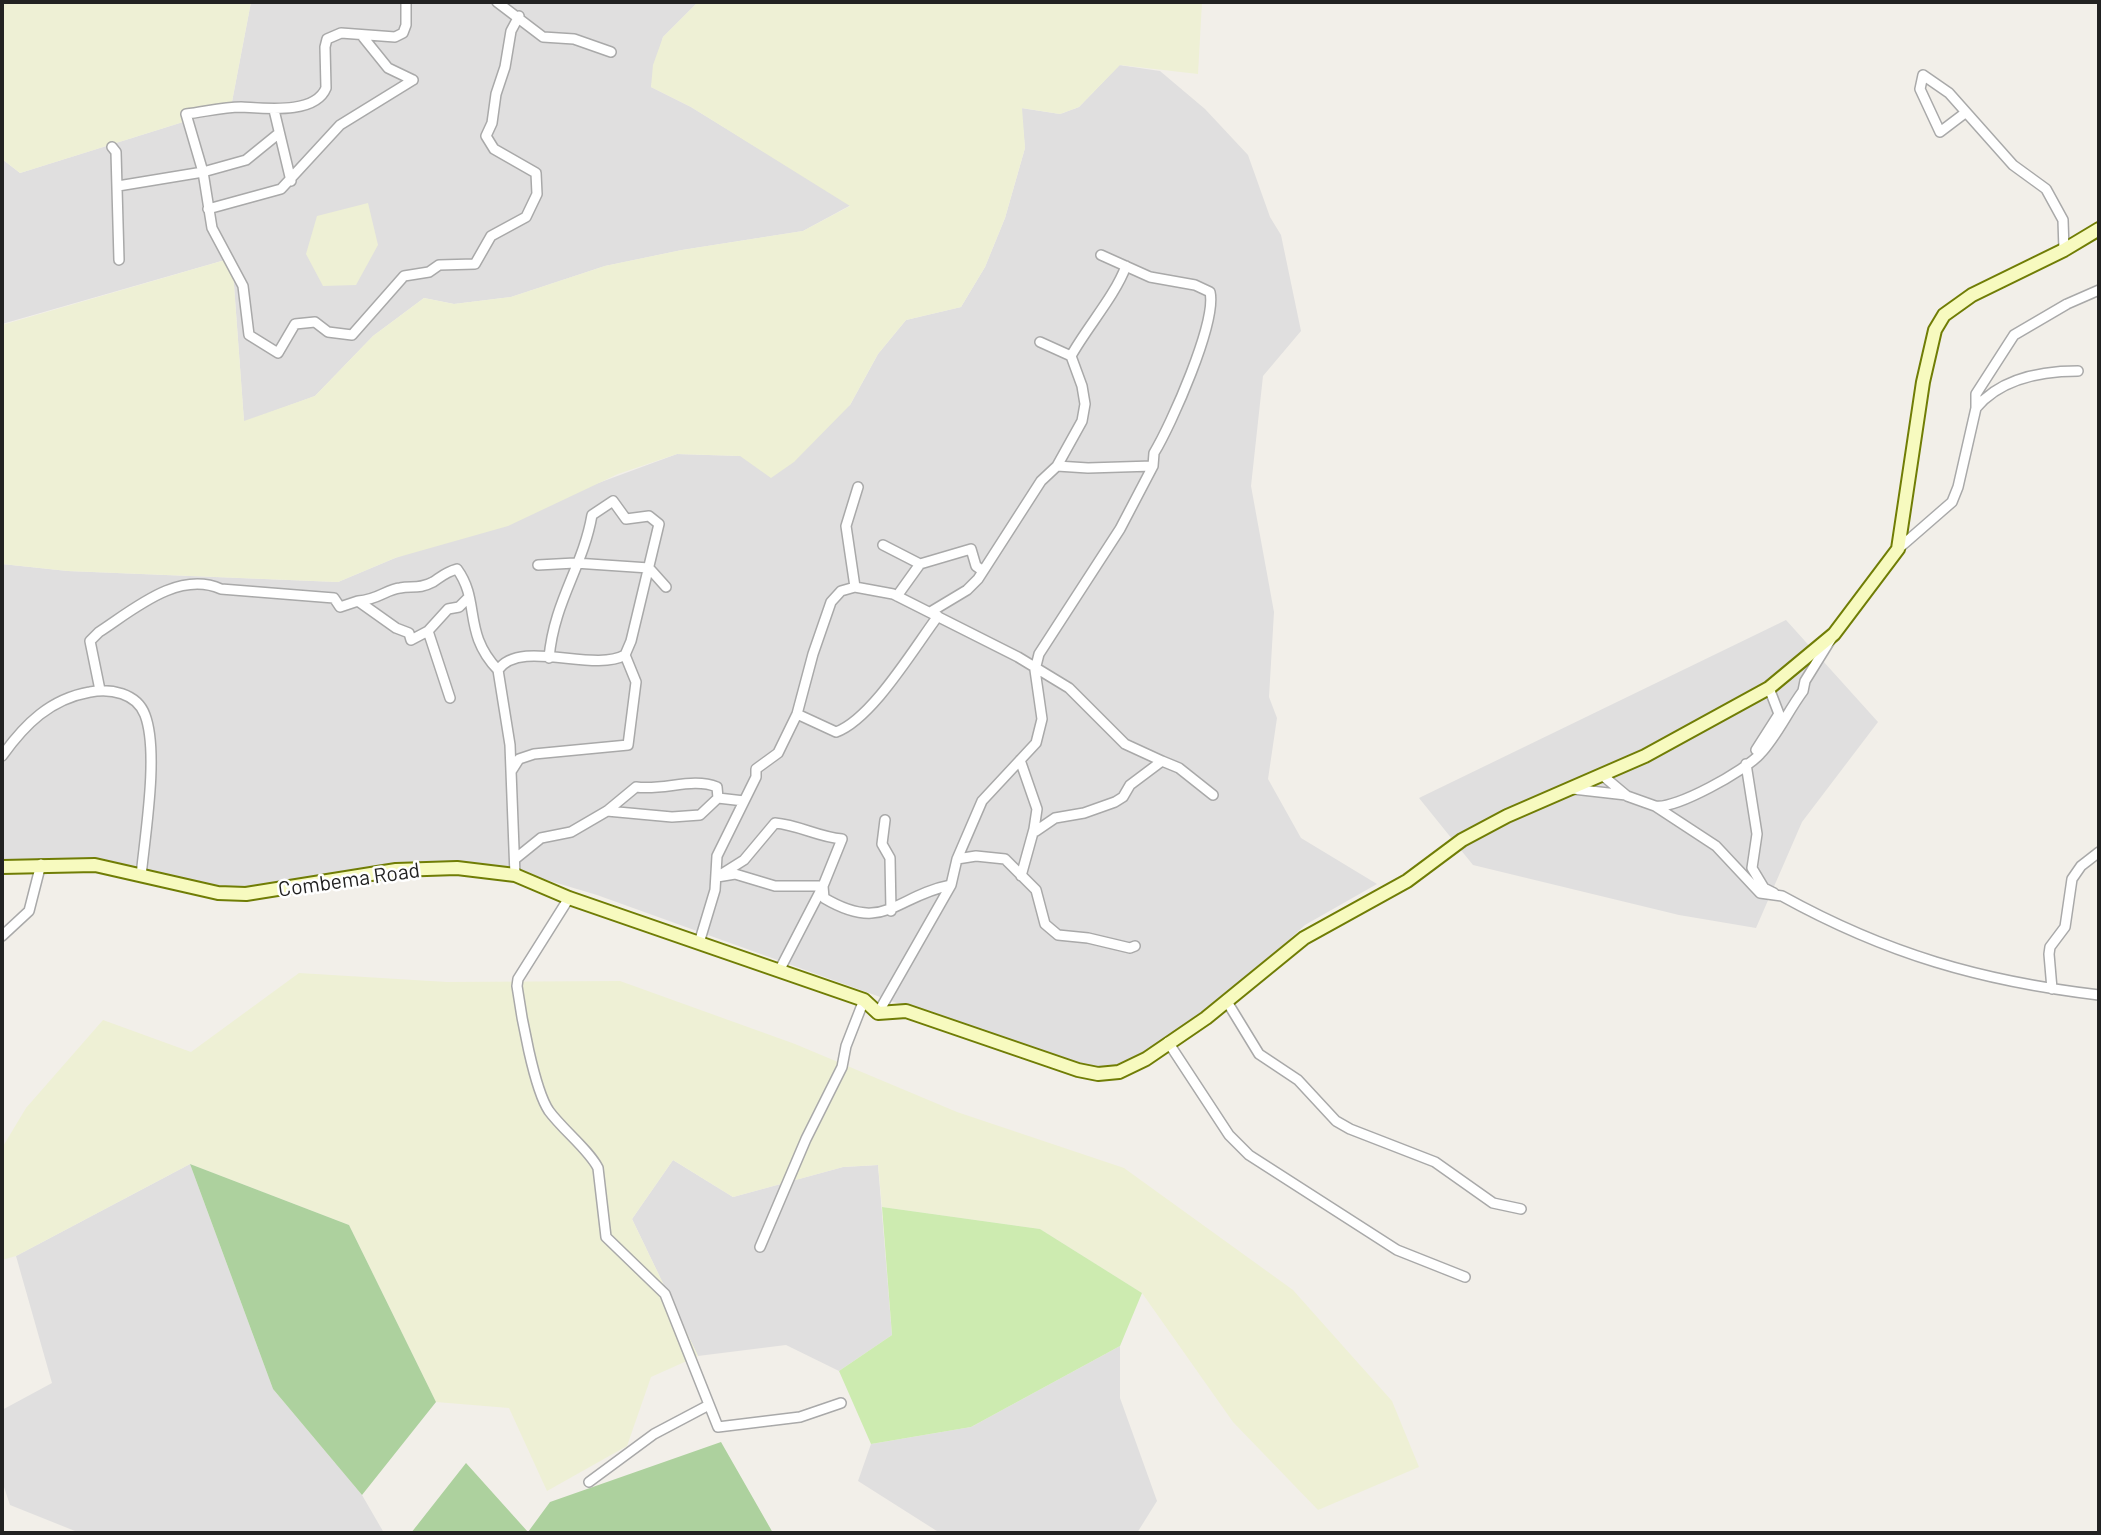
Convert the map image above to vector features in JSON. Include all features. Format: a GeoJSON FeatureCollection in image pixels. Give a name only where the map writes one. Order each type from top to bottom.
{"type":"FeatureCollection","features":[{"type":"Feature","properties":{"kind":"street"},"geometry":{"type":"LineString","coordinates":[[406,2],[406,25],[403,33],[395,37],[363,37],[341,33],[327,39],[324,93],[312,102],[274,110],[239,107],[186,114],[203,172],[212,228],[243,286],[249,335],[278,353],[295,324],[315,322],[328,332],[352,335],[404,276],[429,272],[439,265],[475,264],[482,246],[491,236],[526,217],[537,194],[536,173],[494,149],[486,136],[492,123],[511,31],[519,16]]}},
{"type":"Feature","properties":{"kind":"street"},"geometry":{"type":"LineString","coordinates":[[497,2],[519,16],[543,37],[574,39],[611,52]]}},
{"type":"Feature","properties":{"kind":"street"},"geometry":{"type":"LineString","coordinates":[[208,209],[281,188],[291,181],[340,125],[413,80],[388,68],[363,37]]}},
{"type":"Feature","properties":{"kind":"street"},"geometry":{"type":"LineString","coordinates":[[1965,113],[1940,132],[1920,89],[1923,75],[1950,93],[2014,165],[2046,189],[2063,220],[2064,250]]}},
{"type":"Feature","properties":{"kind":"street"},"geometry":{"type":"LineString","coordinates":[[274,110],[291,181]]}},
{"type":"Feature","properties":{"kind":"street"},"geometry":{"type":"LineString","coordinates":[[118,186],[203,172],[246,160],[278,134]]}},
{"type":"Feature","properties":{"kind":"street"},"geometry":{"type":"LineString","coordinates":[[112,147],[116,152],[119,260]]}},
{"type":"Feature","properties":{"kind":"street"},"geometry":{"type":"LineString","coordinates":[[1898,549],[1923,382],[1935,330],[1944,315],[1972,295],[2064,250],[2099,229]]}},
{"type":"Feature","properties":{"kind":"street"},"geometry":{"type":"LineString","coordinates":[[878,1013],[951,885],[957,859],[982,801],[1035,743],[1042,719],[1035,670],[1039,654],[1120,529],[1153,466],[1154,453],[1188,385],[1212,300],[1210,292],[1204,288],[1150,277],[1101,255]]}},
{"type":"Feature","properties":{"kind":"street"},"geometry":{"type":"LineString","coordinates":[[1071,356],[1098,310],[1119,284],[1126,266]]}},
{"type":"Feature","properties":{"kind":"street"},"geometry":{"type":"LineString","coordinates":[[1572,788],[1627,796],[1663,807],[1689,797],[1745,766],[1760,754],[1803,691],[1805,681],[1834,634],[1898,549],[1952,502],[1958,487],[1976,408],[1976,394],[2014,335],[2067,304],[2099,290]]}},
{"type":"Feature","properties":{"kind":"street"},"geometry":{"type":"LineString","coordinates":[[797,714],[836,732],[848,727],[866,712],[935,614],[967,590],[983,571],[1041,481],[1057,466],[1082,421],[1085,404],[1082,386],[1071,356],[1040,342]]}},
{"type":"Feature","properties":{"kind":"street"},"geometry":{"type":"LineString","coordinates":[[1976,408],[1984,398],[2029,375],[2078,372]]}},
{"type":"Feature","properties":{"kind":"street"},"geometry":{"type":"LineString","coordinates":[[1057,466],[1153,466]]}},
{"type":"Feature","properties":{"kind":"street"},"geometry":{"type":"LineString","coordinates":[[855,587],[846,526],[858,487]]}},
{"type":"Feature","properties":{"kind":"street"},"geometry":{"type":"LineString","coordinates":[[512,769],[519,759],[534,754],[628,745],[636,682],[625,655],[631,641],[659,524],[649,516],[626,519],[613,501],[592,516],[587,542],[575,563],[556,611],[549,657]]}},
{"type":"Feature","properties":{"kind":"street"},"geometry":{"type":"LineString","coordinates":[[883,545],[920,564]]}},
{"type":"Feature","properties":{"kind":"street"},"geometry":{"type":"LineString","coordinates":[[897,596],[920,564],[971,549],[976,566],[983,571]]}},
{"type":"Feature","properties":{"kind":"street"},"geometry":{"type":"LineString","coordinates":[[538,565],[575,563],[649,568],[666,587]]}},
{"type":"Feature","properties":{"kind":"street"},"geometry":{"type":"LineString","coordinates":[[100,690],[90,641],[99,632],[167,590],[209,584],[221,589],[334,598],[340,607],[371,600],[399,587],[413,590],[434,581],[444,572],[457,569],[466,581],[474,634],[484,655],[498,670],[512,769],[515,875]]}},
{"type":"Feature","properties":{"kind":"street"},"geometry":{"type":"LineString","coordinates":[[699,943],[717,877],[717,856],[756,777],[756,769],[778,753],[797,714],[831,602],[841,591],[855,587],[897,596],[1018,657],[1035,670],[1069,688],[1125,744],[1179,768],[1213,795]]}},
{"type":"Feature","properties":{"kind":"street"},"geometry":{"type":"LineString","coordinates":[[358,601],[396,628],[409,633],[411,640],[428,631],[448,609],[459,607],[468,598]]}},
{"type":"Feature","properties":{"kind":"street"},"geometry":{"type":"LineString","coordinates":[[428,631],[450,698]]}},
{"type":"Feature","properties":{"kind":"street"},"geometry":{"type":"LineString","coordinates":[[760,1247],[842,1067],[846,1046],[864,1000],[878,1013],[906,1012],[1078,1070],[1098,1073],[1130,1068],[1226,1000],[1304,938],[1379,897],[1507,816],[1645,757],[1769,688],[1834,634]]}},
{"type":"Feature","properties":{"kind":"street"},"geometry":{"type":"LineString","coordinates":[[498,670],[509,659],[520,656],[609,660],[625,655]]}},
{"type":"Feature","properties":{"kind":"street"},"geometry":{"type":"LineString","coordinates":[[1769,688],[1779,714],[1745,766],[1757,834],[1752,868],[1764,888],[1925,961],[2052,989],[2099,995]]}},
{"type":"Feature","properties":{"kind":"street"},"geometry":{"type":"LineString","coordinates":[[2,756],[21,730],[44,710],[76,694],[100,690],[119,692],[133,700],[144,713],[148,729],[149,786],[141,876]]}},
{"type":"Feature","properties":{"kind":"street"},"geometry":{"type":"LineString","coordinates":[[1020,760],[1037,809],[1021,876]]}},
{"type":"Feature","properties":{"kind":"street"},"geometry":{"type":"LineString","coordinates":[[1034,829],[1037,831],[1055,818],[1084,814],[1115,802],[1123,797],[1130,785],[1162,761]]}},
{"type":"Feature","properties":{"kind":"street"},"geometry":{"type":"LineString","coordinates":[[1602,775],[1627,796]]}},
{"type":"Feature","properties":{"kind":"street"},"geometry":{"type":"LineString","coordinates":[[515,859],[541,838],[571,832],[607,811],[636,787],[664,788],[702,781],[717,788],[718,799]]}},
{"type":"Feature","properties":{"kind":"street"},"geometry":{"type":"LineString","coordinates":[[607,811],[672,817],[700,815],[718,799],[744,801]]}},
{"type":"Feature","properties":{"kind":"street"},"geometry":{"type":"LineString","coordinates":[[1655,806],[1716,846],[1760,893],[1782,896]]}},
{"type":"Feature","properties":{"kind":"street"},"geometry":{"type":"LineString","coordinates":[[885,820],[883,844],[890,858],[891,911]]}},
{"type":"Feature","properties":{"kind":"street"},"geometry":{"type":"LineString","coordinates":[[717,877],[744,860],[775,823],[807,830],[822,838],[842,839],[823,886],[779,971]]}},
{"type":"Feature","properties":{"kind":"street"},"geometry":{"type":"LineString","coordinates":[[2052,989],[2050,947],[2065,927],[2072,879],[2081,866],[2099,852]]}},
{"type":"Feature","properties":{"kind":"street"},"geometry":{"type":"LineString","coordinates":[[957,859],[976,856],[1005,859],[1036,890],[1045,923],[1058,935],[1088,938],[1130,948],[1135,946]]}},
{"type":"Feature","properties":{"kind":"street"},"geometry":{"type":"LineString","coordinates":[[2,936],[29,911],[41,864]]}},
{"type":"Feature","properties":{"kind":"street","name":"Combema Road"},"geometry":{"type":"LineString","coordinates":[[2,867],[41,864],[95,865],[218,893],[246,894],[406,869],[457,868],[515,875],[569,898],[864,1000]]}},
{"type":"Feature","properties":{"kind":"street"},"geometry":{"type":"LineString","coordinates":[[717,877],[735,874],[775,886],[823,886]]}},
{"type":"Feature","properties":{"kind":"street"},"geometry":{"type":"LineString","coordinates":[[823,886],[824,898],[858,914],[891,911],[920,894],[951,885]]}},
{"type":"Feature","properties":{"kind":"street"},"geometry":{"type":"LineString","coordinates":[[569,898],[518,979],[517,986],[538,1084],[548,1109],[571,1139],[594,1159],[598,1168],[606,1237],[665,1294],[714,1423],[724,1429],[800,1417],[841,1403]]}},
{"type":"Feature","properties":{"kind":"street"},"geometry":{"type":"LineString","coordinates":[[1226,1000],[1259,1054],[1298,1080],[1336,1121],[1349,1129],[1435,1162],[1493,1203],[1521,1209]]}},
{"type":"Feature","properties":{"kind":"street"},"geometry":{"type":"LineString","coordinates":[[1168,1042],[1229,1135],[1250,1155],[1396,1250],[1465,1277]]}},
{"type":"Feature","properties":{"kind":"street"},"geometry":{"type":"LineString","coordinates":[[589,1482],[654,1434],[707,1406]]}},
{"type":"Feature","properties":{"kind":"shaded area"},"geometry":{"type":"Polygon","coordinates":[[[251,2],[698,2],[663,37],[651,87],[691,107],[851,205],[803,231],[682,250],[605,266],[511,297],[454,304],[424,298],[373,336],[315,396],[244,422],[232,258],[2,324],[2,159],[20,173],[231,107],[251,2]]]}},
{"type":"Feature","properties":{"kind":"shaded area"},"geometry":{"type":"Polygon","coordinates":[[[1119,65],[1160,71],[1205,109],[1248,155],[1270,217],[1281,235],[1301,331],[1263,376],[1251,486],[1274,612],[1269,697],[1277,718],[1268,779],[1301,838],[1377,884],[1305,925],[1216,1007],[1133,1065],[1112,1071],[1080,1069],[597,895],[530,875],[460,862],[379,867],[250,893],[93,862],[57,859],[2,864],[2,564],[68,571],[338,582],[395,558],[677,454],[741,456],[850,405],[878,354],[906,320],[961,307],[985,267],[1005,218],[1025,148],[1021,108],[1060,114],[1079,107],[1119,65]]]}},
{"type":"Feature","properties":{"kind":"shaded area"},"geometry":{"type":"Polygon","coordinates":[[[1786,620],[1878,722],[1802,822],[1756,928],[1679,915],[1473,865],[1419,798],[1786,620]]]}},
{"type":"Feature","properties":{"kind":"shaded area"},"geometry":{"type":"Polygon","coordinates":[[[673,1160],[733,1197],[843,1167],[878,1165],[892,1335],[839,1371],[786,1345],[698,1356],[632,1219],[673,1160]]]}},
{"type":"Feature","properties":{"kind":"shaded area"},"geometry":{"type":"Polygon","coordinates":[[[190,1164],[273,1389],[362,1495],[384,1533],[80,1533],[10,1505],[2,1481],[2,1410],[52,1383],[16,1256],[190,1164]]]}},
{"type":"Feature","properties":{"kind":"shaded area"},"geometry":{"type":"Polygon","coordinates":[[[1120,1346],[1120,1398],[1157,1501],[1137,1533],[940,1533],[858,1481],[871,1444],[971,1427],[1120,1346]]]}},
{"type":"Feature","properties":{"kind":"green space"},"geometry":{"type":"Polygon","coordinates":[[[2,2],[251,2],[231,107],[20,173],[2,159],[2,2]]]}},
{"type":"Feature","properties":{"kind":"green space"},"geometry":{"type":"Polygon","coordinates":[[[698,2],[1202,2],[1198,74],[1120,65],[1079,107],[1060,114],[1022,108],[1025,148],[1005,218],[985,267],[961,307],[906,320],[878,354],[850,405],[794,462],[771,478],[740,456],[677,454],[618,474],[508,526],[395,558],[338,582],[68,571],[2,564],[2,325],[232,258],[244,421],[315,396],[373,336],[424,298],[454,304],[511,297],[605,266],[682,250],[803,231],[850,206],[691,107],[651,87],[653,65],[663,37],[698,2]]]}},
{"type":"Feature","properties":{"kind":"green space"},"geometry":{"type":"Polygon","coordinates":[[[368,203],[378,245],[356,285],[323,286],[306,254],[317,216],[368,203]]]}},
{"type":"Feature","properties":{"kind":"green space"},"geometry":{"type":"Polygon","coordinates":[[[299,973],[447,982],[620,981],[795,1044],[957,1112],[1124,1168],[1293,1290],[1392,1401],[1419,1467],[1318,1510],[1233,1422],[1142,1293],[1040,1229],[882,1207],[878,1165],[843,1167],[733,1197],[673,1160],[632,1219],[698,1356],[651,1377],[627,1446],[547,1491],[509,1408],[436,1402],[349,1225],[190,1164],[16,1256],[2,1260],[2,1148],[26,1108],[103,1020],[191,1052],[299,973]]]}},
{"type":"Feature","properties":{"kind":"green space"},"geometry":{"type":"Polygon","coordinates":[[[190,1164],[349,1225],[436,1402],[362,1495],[273,1389],[190,1164]]]}},
{"type":"Feature","properties":{"kind":"green space"},"geometry":{"type":"Polygon","coordinates":[[[882,1207],[1040,1229],[1142,1293],[1120,1346],[971,1427],[871,1444],[839,1371],[892,1335],[882,1207]]]}},
{"type":"Feature","properties":{"kind":"green space"},"geometry":{"type":"Polygon","coordinates":[[[721,1442],[773,1533],[411,1533],[466,1463],[528,1532],[550,1502],[721,1442]]]}}]}
